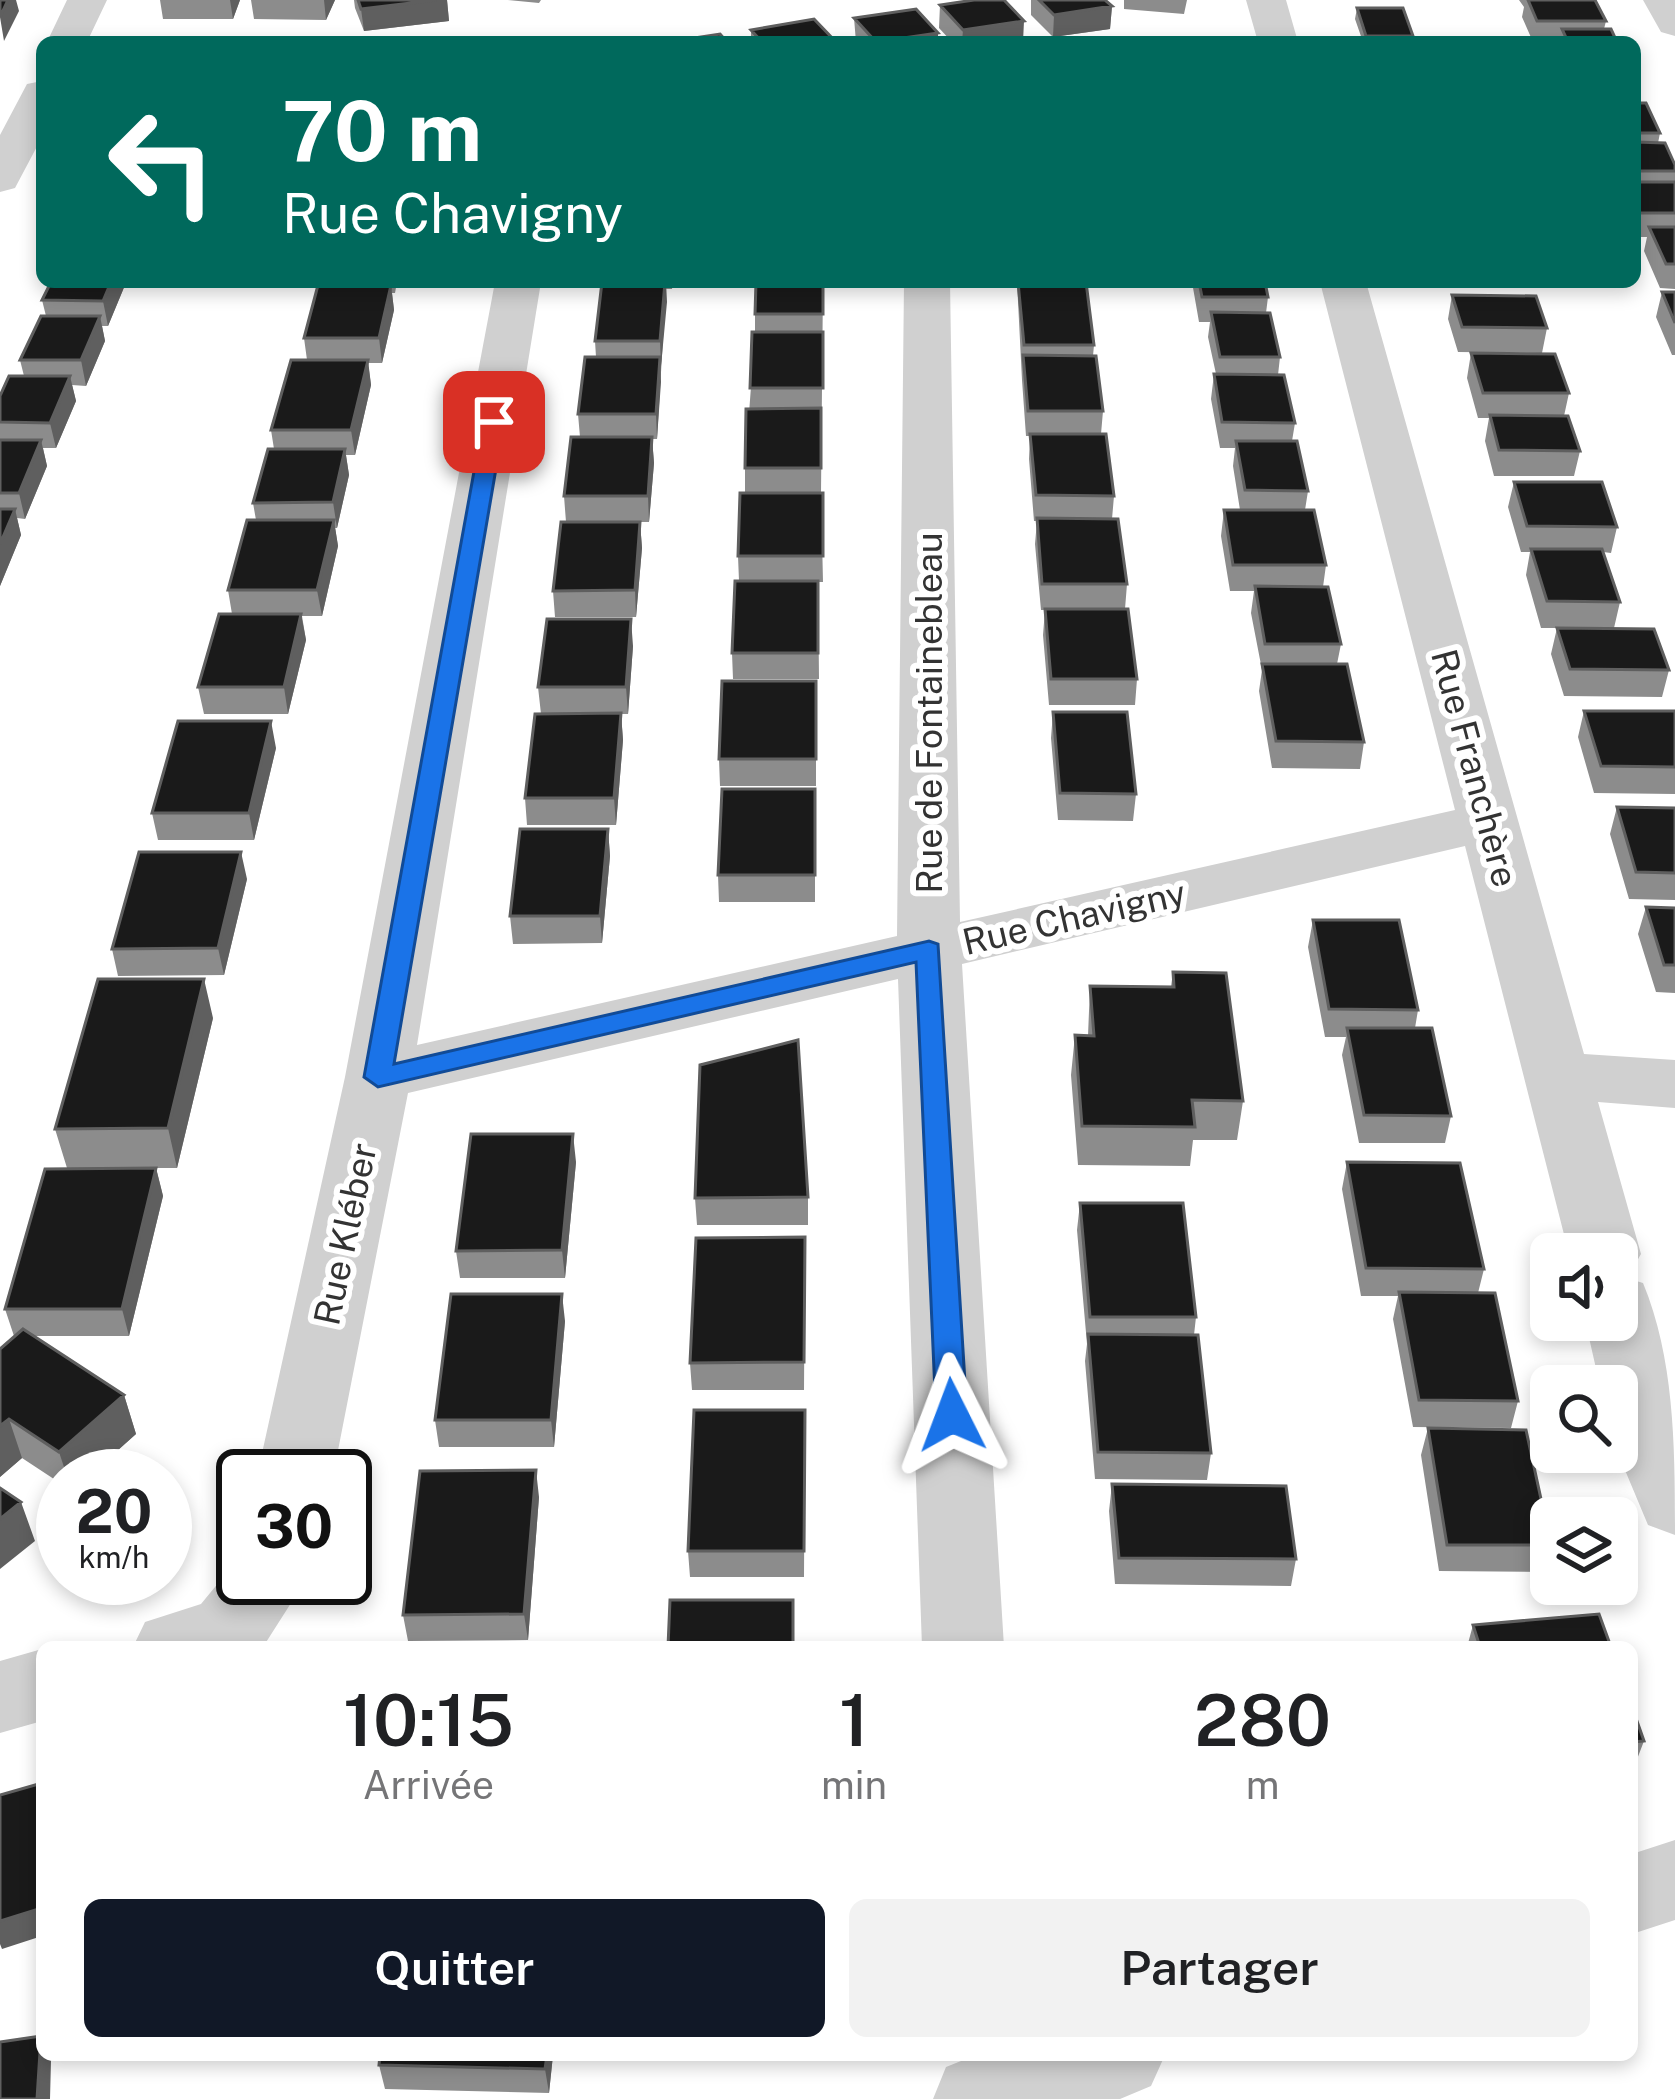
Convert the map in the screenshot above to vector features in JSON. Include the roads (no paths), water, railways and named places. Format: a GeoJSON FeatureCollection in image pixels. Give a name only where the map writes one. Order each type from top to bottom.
{"type":"FeatureCollection","features":[{"type":"Feature","properties":{"kind":"street"},"geometry":{"type":"LineString","coordinates":[[70,36],[87,0]]}},
{"type":"Feature","properties":{"kind":"street"},"geometry":{"type":"LineString","coordinates":[[1663,0],[1675,24]]}},
{"type":"Feature","properties":{"kind":"street"},"geometry":{"type":"LineString","coordinates":[[18,160],[36,110]]}},
{"type":"Feature","properties":{"kind":"street","name":"Rue Kléber"},"geometry":{"type":"LineString","coordinates":[[301,1449],[378,1077],[517,288]]}},
{"type":"Feature","properties":{"kind":"street","name":"Rue de Fontainebleau"},"geometry":{"type":"LineString","coordinates":[[927,288],[929,950],[963,1641]]}},
{"type":"Feature","properties":{"kind":"street","name":"Rue Franchère"},"geometry":{"type":"LineString","coordinates":[[1345,288],[1600,1233]]}},
{"type":"Feature","properties":{"kind":"street","name":"Rue Chavigny"},"geometry":{"type":"LineString","coordinates":[[378,1077],[1490,821]]}},
{"type":"Feature","properties":{"kind":"street"},"geometry":{"type":"LineString","coordinates":[[1560,1076],[1675,1084]]}},
{"type":"Feature","properties":{"kind":"street"},"geometry":{"type":"LineString","coordinates":[[1627,1341],[1652,1440],[1675,1503]]}},
{"type":"Feature","properties":{"kind":"street"},"geometry":{"type":"LineString","coordinates":[[194,1641],[228,1631],[248,1605]]}},
{"type":"Feature","properties":{"kind":"street"},"geometry":{"type":"LineString","coordinates":[[0,1697],[36,1687]]}},
{"type":"Feature","properties":{"kind":"street"},"geometry":{"type":"LineString","coordinates":[[1638,1892],[1675,1880]]}},
{"type":"Feature","properties":{"kind":"street"},"geometry":{"type":"LineString","coordinates":[[983,2084],[1091,2061]]}}]}
